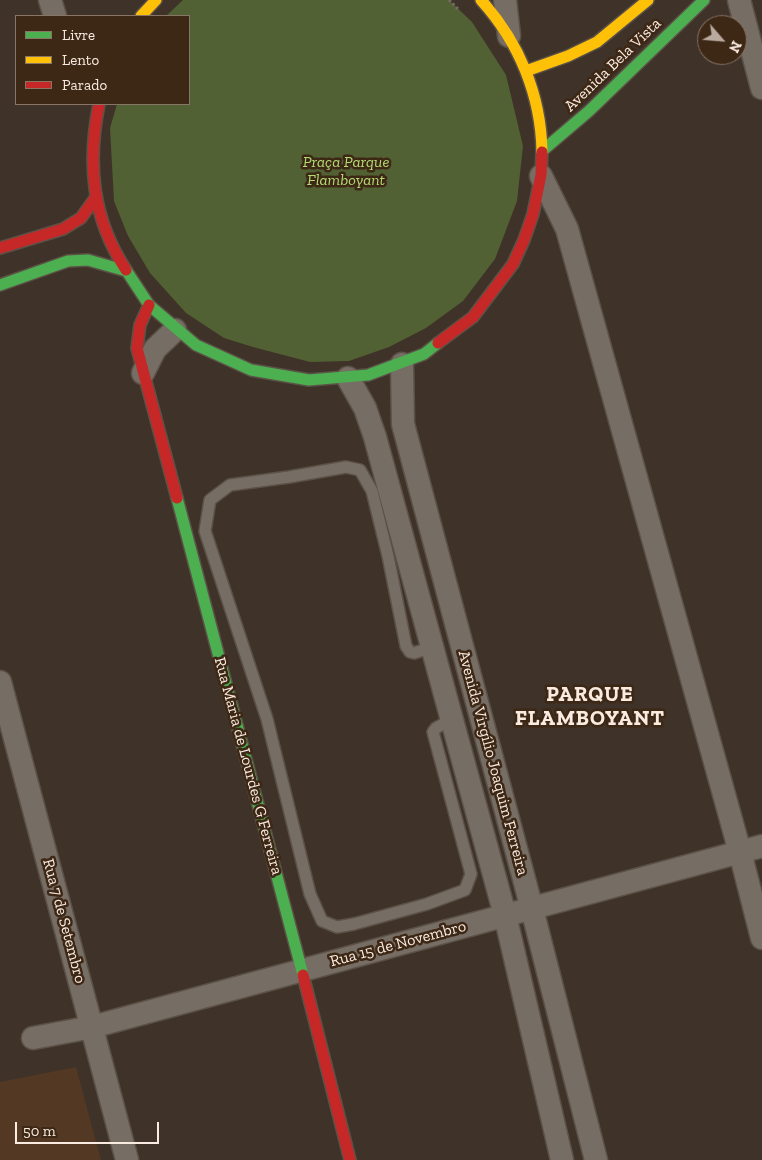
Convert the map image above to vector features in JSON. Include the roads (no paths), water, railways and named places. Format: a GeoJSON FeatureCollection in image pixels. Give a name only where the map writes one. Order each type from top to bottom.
{"type":"FeatureCollection","features":[{"type":"Feature","properties":{"kind":"main road"},"geometry":{"type":"LineString","coordinates":[[142,15],[156,0]]}},
{"type":"Feature","properties":{"kind":"main road"},"geometry":{"type":"LineString","coordinates":[[99,105],[95,119],[92,158],[96,197],[106,234],[123,270],[149,305],[175,330],[205,351],[238,367],[283,378],[310,381],[348,378],[375,373],[402,364],[431,349],[459,330],[483,307],[504,280],[522,248],[534,212],[541,176],[542,150],[535,97],[526,71],[509,36],[480,0]]}},
{"type":"Feature","properties":{"kind":"main road","name":"Avenida Bela Vista"},"geometry":{"type":"LineString","coordinates":[[526,71],[568,56],[596,42],[648,0]]}},
{"type":"Feature","properties":{"kind":"main road","name":"Avenida Bela Vista"},"geometry":{"type":"LineString","coordinates":[[542,150],[589,111],[704,0]]}},
{"type":"Feature","properties":{"kind":"main road"},"geometry":{"type":"LineString","coordinates":[[0,248],[63,229],[81,218],[96,197]]}},
{"type":"Feature","properties":{"kind":"main road"},"geometry":{"type":"LineString","coordinates":[[0,285],[68,261],[88,260],[123,270]]}},
{"type":"Feature","properties":{"kind":"main road","name":"Rua Maria de Lourdes G Ferreira"},"geometry":{"type":"LineString","coordinates":[[149,305],[140,325],[137,348],[302,970],[350,1160]]}},
{"type":"Feature","properties":{"kind":"street"},"geometry":{"type":"LineString","coordinates":[[50,0],[55,15]]}},
{"type":"Feature","properties":{"kind":"street"},"geometry":{"type":"LineString","coordinates":[[505,0],[509,36]]}},
{"type":"Feature","properties":{"kind":"street"},"geometry":{"type":"LineString","coordinates":[[739,0],[762,88]]}},
{"type":"Feature","properties":{"kind":"street"},"geometry":{"type":"LineString","coordinates":[[541,176],[567,229],[740,852],[762,938]]}},
{"type":"Feature","properties":{"kind":"street"},"geometry":{"type":"LineString","coordinates":[[143,373],[155,349],[175,330]]}},
{"type":"Feature","properties":{"kind":"street","name":"Avenida Virgílio Joaquim Ferreira"},"geometry":{"type":"LineString","coordinates":[[402,364],[403,424],[532,909],[596,1160]]}},
{"type":"Feature","properties":{"kind":"street","name":"Avenida Virgílio Joaquim Ferreira"},"geometry":{"type":"LineString","coordinates":[[348,378],[366,408],[375,437],[505,916],[562,1160]]}},
{"type":"Feature","properties":{"kind":"street","name":"Rua 7 de Setembro"},"geometry":{"type":"LineString","coordinates":[[0,682],[127,1160]]}},
{"type":"Feature","properties":{"kind":"street","name":"Rua 15 de Novembro"},"geometry":{"type":"LineString","coordinates":[[33,1038],[92,1027],[762,846]]}},
{"type":"Feature","properties":{"kind":"lane"},"geometry":{"type":"LineString","coordinates":[[432,647],[410,652],[406,646],[388,556],[372,491],[360,470],[346,467],[289,478],[230,485],[210,500],[205,531],[267,719],[310,894],[322,920],[337,927],[354,924],[427,904],[465,890],[470,874],[433,732],[436,728],[452,719]]}},
{"type":"Feature","properties":{"kind":"district","name":"PARQUE FLAMBOYANT"},"geometry":{"type":"Point","coordinates":[590,707]}},
{"type":"Feature","properties":{"kind":"park label","name":"Praça Parque Flamboyant"},"geometry":{"type":"Point","coordinates":[346,171]}}]}
